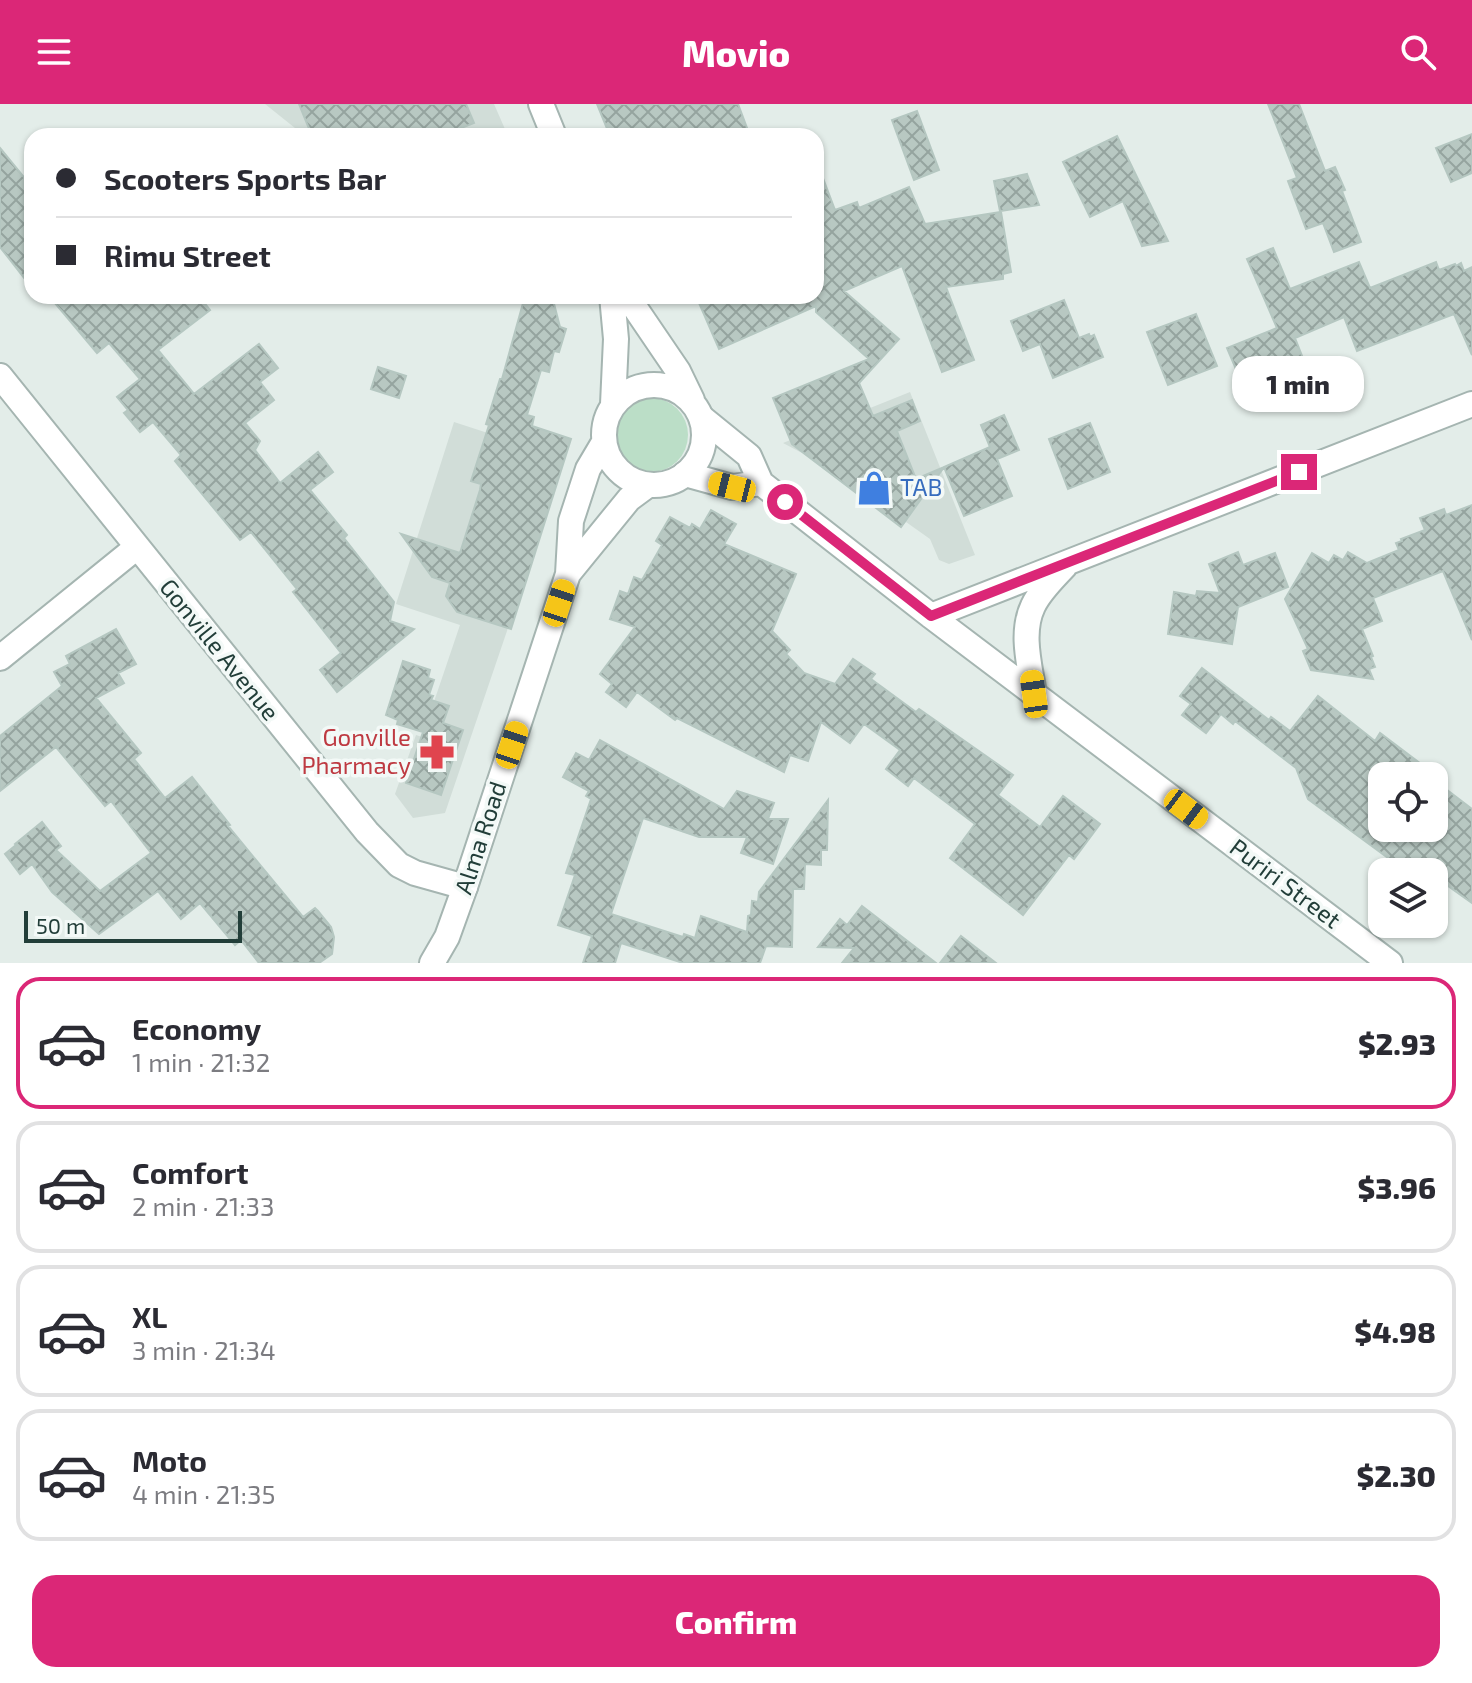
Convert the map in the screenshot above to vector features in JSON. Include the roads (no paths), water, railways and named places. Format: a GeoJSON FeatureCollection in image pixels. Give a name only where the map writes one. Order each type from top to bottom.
{"type":"FeatureCollection","features":[{"type":"Feature","properties":{"kind":"street"},"geometry":{"type":"LineString","coordinates":[[541,104],[551,128]]}},
{"type":"Feature","properties":{"kind":"street"},"geometry":{"type":"LineString","coordinates":[[613,304],[616,339],[613,404]]}},
{"type":"Feature","properties":{"kind":"street"},"geometry":{"type":"LineString","coordinates":[[632,304],[678,371],[698,411],[703,431],[702,448],[696,463],[685,474],[661,485],[632,480],[619,471],[609,458],[604,442],[607,416],[613,404],[625,394],[639,387],[670,387],[683,393],[698,411]]}},
{"type":"Feature","properties":{"kind":"street","name":"Gonville Avenue"},"geometry":{"type":"LineString","coordinates":[[0,376],[367,832],[399,865],[415,873],[465,887]]}},
{"type":"Feature","properties":{"kind":"street"},"geometry":{"type":"LineString","coordinates":[[931,616],[1472,404]]}},
{"type":"Feature","properties":{"kind":"street","name":"Puriri Street"},"geometry":{"type":"LineString","coordinates":[[698,411],[749,456],[761,483],[931,616],[1390,963]]}},
{"type":"Feature","properties":{"kind":"street","name":"Alma Road"},"geometry":{"type":"LineString","coordinates":[[432,963],[447,937],[465,887],[568,574],[571,521],[588,469],[604,442]]}},
{"type":"Feature","properties":{"kind":"street"},"geometry":{"type":"LineString","coordinates":[[685,474],[732,487],[761,483]]}},
{"type":"Feature","properties":{"kind":"street","name":"Alma Road"},"geometry":{"type":"LineString","coordinates":[[568,574],[629,499],[648,485]]}},
{"type":"Feature","properties":{"kind":"street"},"geometry":{"type":"LineString","coordinates":[[0,658],[137,547]]}},
{"type":"Feature","properties":{"kind":"street"},"geometry":{"type":"LineString","coordinates":[[1034,694],[1027,646],[1033,607],[1069,562]]}},
{"type":"Feature","properties":{"kind":"place","name":"TAB"},"geometry":{"type":"Point","coordinates":[874,488]}},
{"type":"Feature","properties":{"kind":"place","name":"Gonville Pharmacy"},"geometry":{"type":"Point","coordinates":[437,752]}}]}
